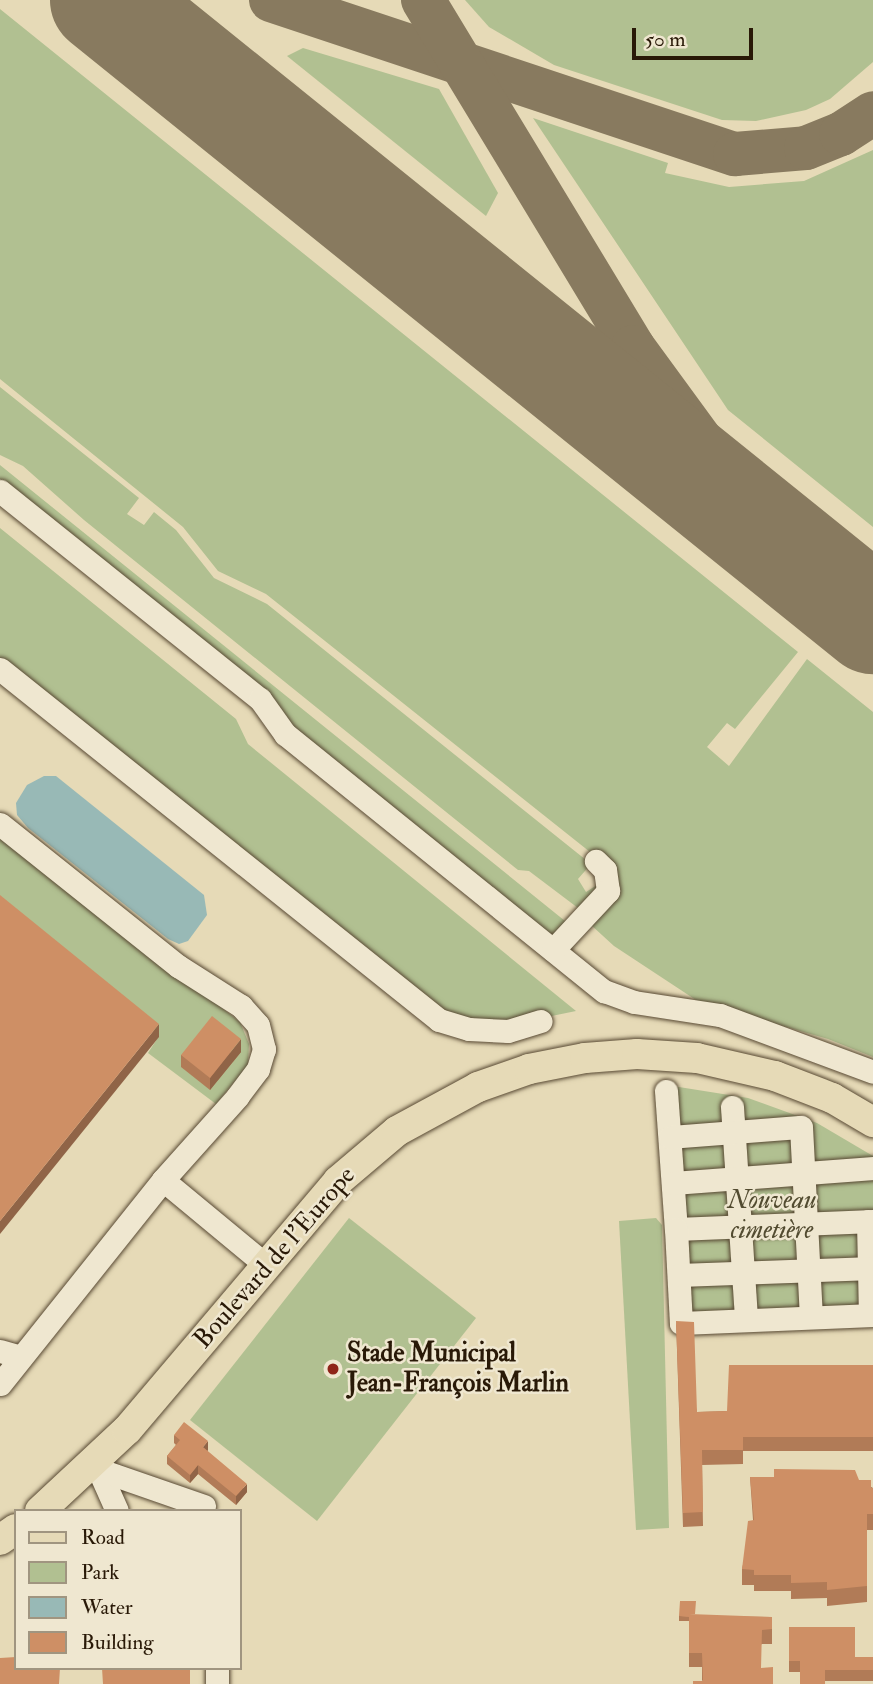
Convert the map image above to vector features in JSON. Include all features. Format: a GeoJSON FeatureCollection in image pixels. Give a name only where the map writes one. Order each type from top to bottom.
{"type":"FeatureCollection","features":[{"type":"Feature","properties":{"kind":"main road","name":"Boulevard de l'Europe"},"geometry":{"type":"LineString","coordinates":[[43,1509],[99,1468],[338,1181],[397,1131],[478,1087],[539,1067],[628,1055],[696,1058],[775,1076],[832,1098],[873,1122]]}},
{"type":"Feature","properties":{"kind":"lane"},"geometry":{"type":"LineString","coordinates":[[0,491],[260,699],[285,734],[604,991],[634,1002],[720,1015],[873,1072]]}},
{"type":"Feature","properties":{"kind":"lane"},"geometry":{"type":"LineString","coordinates":[[0,669],[439,1020],[469,1029],[508,1031],[541,1021]]}},
{"type":"Feature","properties":{"kind":"lane"},"geometry":{"type":"LineString","coordinates":[[0,824],[178,966],[241,1006],[258,1025],[264,1049],[258,1069],[11,1354],[0,1384]]}},
{"type":"Feature","properties":{"kind":"lane"},"geometry":{"type":"LineString","coordinates":[[554,950],[608,891],[605,870],[596,861]]}},
{"type":"Feature","properties":{"kind":"lane"},"geometry":{"type":"LineString","coordinates":[[666,1091],[681,1324],[871,1315],[870,1221],[676,1229]]}},
{"type":"Feature","properties":{"kind":"lane"},"geometry":{"type":"LineString","coordinates":[[732,1107],[743,1225],[746,1320]]}},
{"type":"Feature","properties":{"kind":"lane"},"geometry":{"type":"LineString","coordinates":[[670,1137],[801,1127],[811,1316]]}},
{"type":"Feature","properties":{"kind":"lane"},"geometry":{"type":"LineString","coordinates":[[673,1183],[873,1168]]}},
{"type":"Feature","properties":{"kind":"lane"},"geometry":{"type":"LineString","coordinates":[[163,1180],[267,1266]]}},
{"type":"Feature","properties":{"kind":"lane"},"geometry":{"type":"LineString","coordinates":[[679,1275],[871,1268]]}},
{"type":"Feature","properties":{"kind":"lane"},"geometry":{"type":"LineString","coordinates":[[99,1468],[204,1506]]}},
{"type":"Feature","properties":{"kind":"lane"},"geometry":{"type":"LineString","coordinates":[[99,1468],[116,1509]]}},
{"type":"Feature","properties":{"kind":"green space"},"geometry":{"type":"Polygon","coordinates":[[[465,0],[873,0],[873,62],[830,99],[806,110],[756,121],[722,120],[554,65],[489,27],[465,0]]]}},
{"type":"Feature","properties":{"kind":"green space"},"geometry":{"type":"Polygon","coordinates":[[[0,9],[798,652],[735,729],[727,723],[707,747],[729,766],[807,659],[873,712],[873,1057],[828,1039],[699,1002],[614,946],[591,925],[609,903],[590,852],[266,594],[218,571],[183,527],[0,379],[0,9]]]}},
{"type":"Feature","properties":{"kind":"green space"},"geometry":{"type":"Polygon","coordinates":[[[303,48],[439,89],[498,193],[486,216],[287,56],[303,48]]]}},
{"type":"Feature","properties":{"kind":"green space"},"geometry":{"type":"Polygon","coordinates":[[[533,118],[668,163],[665,173],[729,187],[804,181],[873,150],[873,527],[728,410],[533,118]]]}},
{"type":"Feature","properties":{"kind":"green space"},"geometry":{"type":"Polygon","coordinates":[[[0,387],[139,498],[127,514],[144,525],[154,512],[176,530],[214,578],[267,604],[591,864],[578,879],[586,892],[600,883],[578,908],[529,871],[518,870],[84,520],[23,466],[0,455],[0,387]]]}},
{"type":"Feature","properties":{"kind":"green space"},"geometry":{"type":"Polygon","coordinates":[[[0,465],[570,925],[555,942],[294,730],[249,679],[0,479],[0,465]]]}},
{"type":"Feature","properties":{"kind":"green space"},"geometry":{"type":"Polygon","coordinates":[[[0,528],[236,719],[248,744],[576,1011],[503,1026],[455,1017],[409,990],[0,660],[0,528]]]}},
{"type":"Feature","properties":{"kind":"green space"},"geometry":{"type":"Polygon","coordinates":[[[0,835],[240,1022],[249,1044],[248,1065],[216,1104],[148,1053],[159,1036],[0,908],[0,835]]]}},
{"type":"Feature","properties":{"kind":"green space","name":"Nouveau cimetière"},"geometry":{"type":"Polygon","coordinates":[[[660,1084],[748,1098],[817,1123],[873,1156],[873,1325],[676,1334],[660,1084]]]}},
{"type":"Feature","properties":{"kind":"green space","name":"Stade Municipal Jean-François Marlin"},"geometry":{"type":"Polygon","coordinates":[[[349,1218],[476,1318],[317,1521],[190,1420],[349,1218]]]}},
{"type":"Feature","properties":{"kind":"green space"},"geometry":{"type":"Polygon","coordinates":[[[656,1218],[662,1225],[669,1528],[636,1530],[619,1221],[656,1218]]]}},
{"type":"Feature","properties":{"kind":"water"},"geometry":{"type":"Polygon","coordinates":[[[44,776],[56,776],[204,895],[207,915],[188,941],[179,944],[168,939],[28,828],[17,815],[16,803],[27,785],[44,776]]]}},
{"type":"Feature","properties":{"kind":"building"},"geometry":{"type":"Polygon","coordinates":[[[0,895],[159,1024],[0,1221],[0,895]]]}},
{"type":"Feature","properties":{"kind":"building"},"geometry":{"type":"Polygon","coordinates":[[[212,1016],[241,1039],[210,1078],[181,1055],[212,1016]]]}},
{"type":"Feature","properties":{"kind":"building"},"geometry":{"type":"Polygon","coordinates":[[[676,1321],[694,1322],[697,1412],[727,1411],[729,1365],[873,1365],[873,1437],[743,1437],[743,1450],[702,1450],[703,1512],[683,1513],[676,1321]]]}},
{"type":"Feature","properties":{"kind":"building"},"geometry":{"type":"Polygon","coordinates":[[[184,1422],[208,1441],[203,1447],[247,1484],[236,1496],[198,1465],[190,1475],[167,1456],[180,1440],[174,1435],[184,1422]]]}},
{"type":"Feature","properties":{"kind":"building"},"geometry":{"type":"Polygon","coordinates":[[[774,1469],[855,1470],[859,1480],[871,1480],[873,1514],[867,1514],[867,1586],[827,1590],[827,1582],[791,1583],[791,1575],[754,1575],[754,1570],[742,1569],[748,1521],[754,1520],[750,1477],[774,1477],[774,1469]]]}},
{"type":"Feature","properties":{"kind":"building"},"geometry":{"type":"Polygon","coordinates":[[[680,1601],[696,1601],[695,1614],[689,1614],[689,1617],[679,1616],[680,1601]]]}},
{"type":"Feature","properties":{"kind":"building"},"geometry":{"type":"Polygon","coordinates":[[[689,1614],[772,1617],[772,1629],[762,1630],[761,1668],[773,1667],[773,1684],[693,1684],[693,1681],[703,1681],[702,1653],[689,1653],[689,1614]]]}},
{"type":"Feature","properties":{"kind":"building"},"geometry":{"type":"Polygon","coordinates":[[[789,1627],[855,1627],[855,1657],[873,1657],[873,1670],[825,1670],[825,1684],[800,1684],[800,1661],[789,1661],[789,1627]]]}},
{"type":"Feature","properties":{"kind":"building"},"geometry":{"type":"Polygon","coordinates":[[[14,1657],[14,1670],[60,1670],[59,1684],[0,1684],[0,1658],[14,1657]]]}},
{"type":"Feature","properties":{"kind":"building"},"geometry":{"type":"Polygon","coordinates":[[[102,1670],[190,1670],[190,1684],[103,1684],[102,1670]]]}},
{"type":"Feature","properties":{"kind":"taxiway"},"geometry":{"type":"LineString","coordinates":[[271,0],[735,154],[806,148],[841,134],[873,113]]}},
{"type":"Feature","properties":{"kind":"taxiway"},"geometry":{"type":"LineString","coordinates":[[423,0],[633,347],[707,448],[783,533],[852,603],[873,617]]}},
{"type":"Feature","properties":{"kind":"runway"},"geometry":{"type":"LineString","coordinates":[[104,0],[873,620]]}},
{"type":"Feature","properties":{"kind":"place","name":"Stade Municipal Jean-François Marlin"},"geometry":{"type":"Point","coordinates":[333,1369]}}]}
